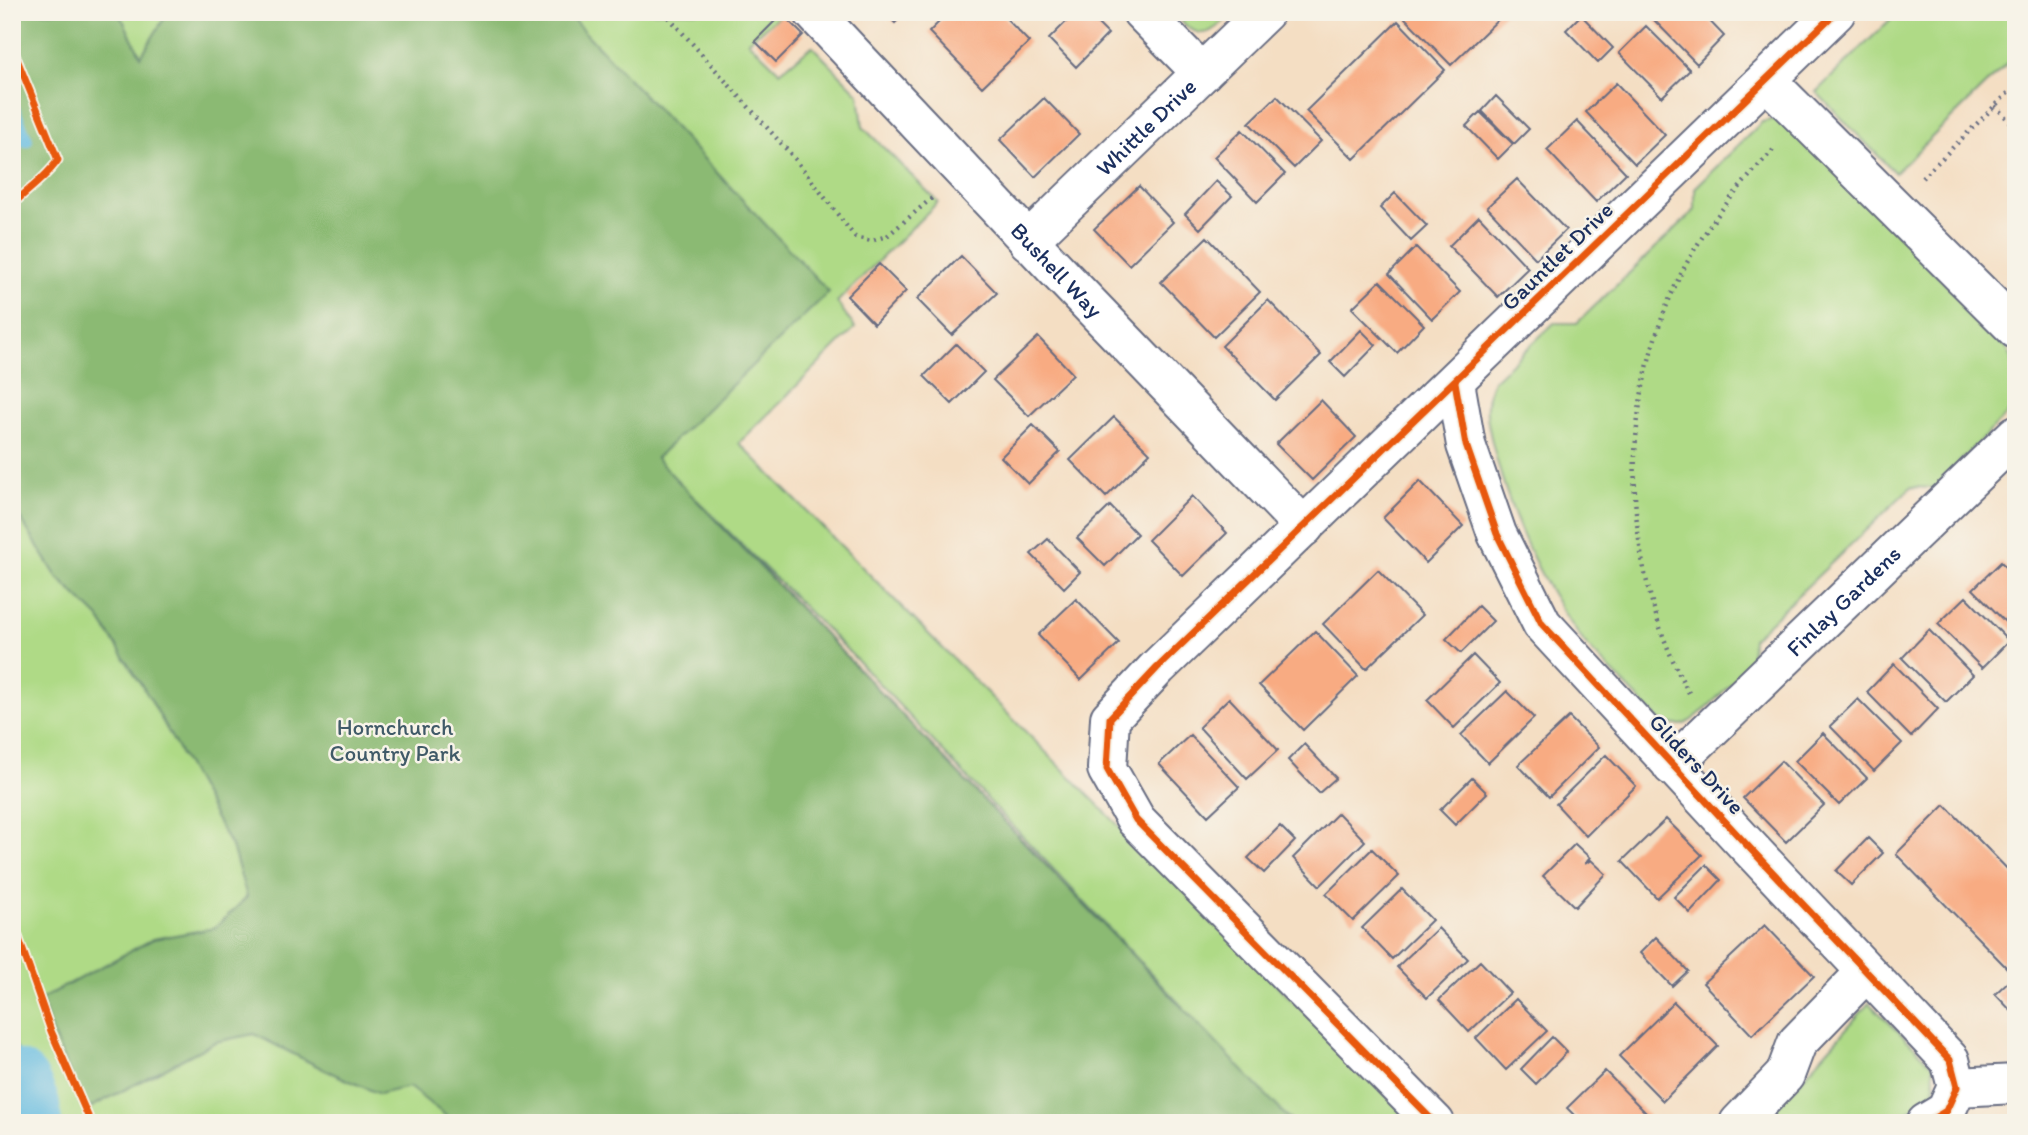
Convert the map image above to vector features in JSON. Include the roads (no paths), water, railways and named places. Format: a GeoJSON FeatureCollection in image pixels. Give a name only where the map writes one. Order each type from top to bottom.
{"type":"FeatureCollection","features":[{"type":"Feature","properties":{"kind":"street","name":"Bushell Way"},"geometry":{"type":"LineString","coordinates":[[813,12],[1028,241],[1304,527]]}},
{"type":"Feature","properties":{"kind":"street"},"geometry":{"type":"LineString","coordinates":[[1142,12],[1202,73]]}},
{"type":"Feature","properties":{"kind":"street","name":"Whittle Drive"},"geometry":{"type":"LineString","coordinates":[[1028,241],[1265,12]]}},
{"type":"Feature","properties":{"kind":"street","name":"Gauntlet Drive"},"geometry":{"type":"LineString","coordinates":[[1304,527],[1836,12]]}},
{"type":"Feature","properties":{"kind":"street"},"geometry":{"type":"LineString","coordinates":[[1766,80],[2016,329]]}},
{"type":"Feature","properties":{"kind":"street","name":"Gliders Drive"},"geometry":{"type":"LineString","coordinates":[[1455,382],[1466,445],[1497,534],[1542,624],[1672,766],[1950,1060],[1957,1087]]}},
{"type":"Feature","properties":{"kind":"street","name":"Finlay Gardens"},"geometry":{"type":"LineString","coordinates":[[1672,766],[2016,435]]}},
{"type":"Feature","properties":{"kind":"street"},"geometry":{"type":"LineString","coordinates":[[1304,527],[1157,668],[1110,718],[1107,769],[1136,820],[1435,1123]]}},
{"type":"Feature","properties":{"kind":"street"},"geometry":{"type":"LineString","coordinates":[[1739,1123],[1785,1074],[1797,1043],[1866,972]]}},
{"type":"Feature","properties":{"kind":"street"},"geometry":{"type":"LineString","coordinates":[[1926,1123],[1946,1111],[1957,1087],[2016,1084]]}},
{"type":"Feature","properties":{"kind":"water"},"geometry":{"type":"Polygon","coordinates":[[[12,1039],[40,1096],[38,1123],[22,1123],[20,1107],[12,1096],[12,1039]]]}},
{"type":"Feature","properties":{"kind":"waterway"},"geometry":{"type":"LineString","coordinates":[[12,107],[26,140]]}},
{"type":"Feature","properties":{"kind":"waterway"},"geometry":{"type":"LineString","coordinates":[[12,1089],[20,1107],[22,1123]]}},
{"type":"Feature","properties":{"kind":"park label","name":"Hornchurch Country Park"},"geometry":{"type":"Point","coordinates":[395,740]}}]}
